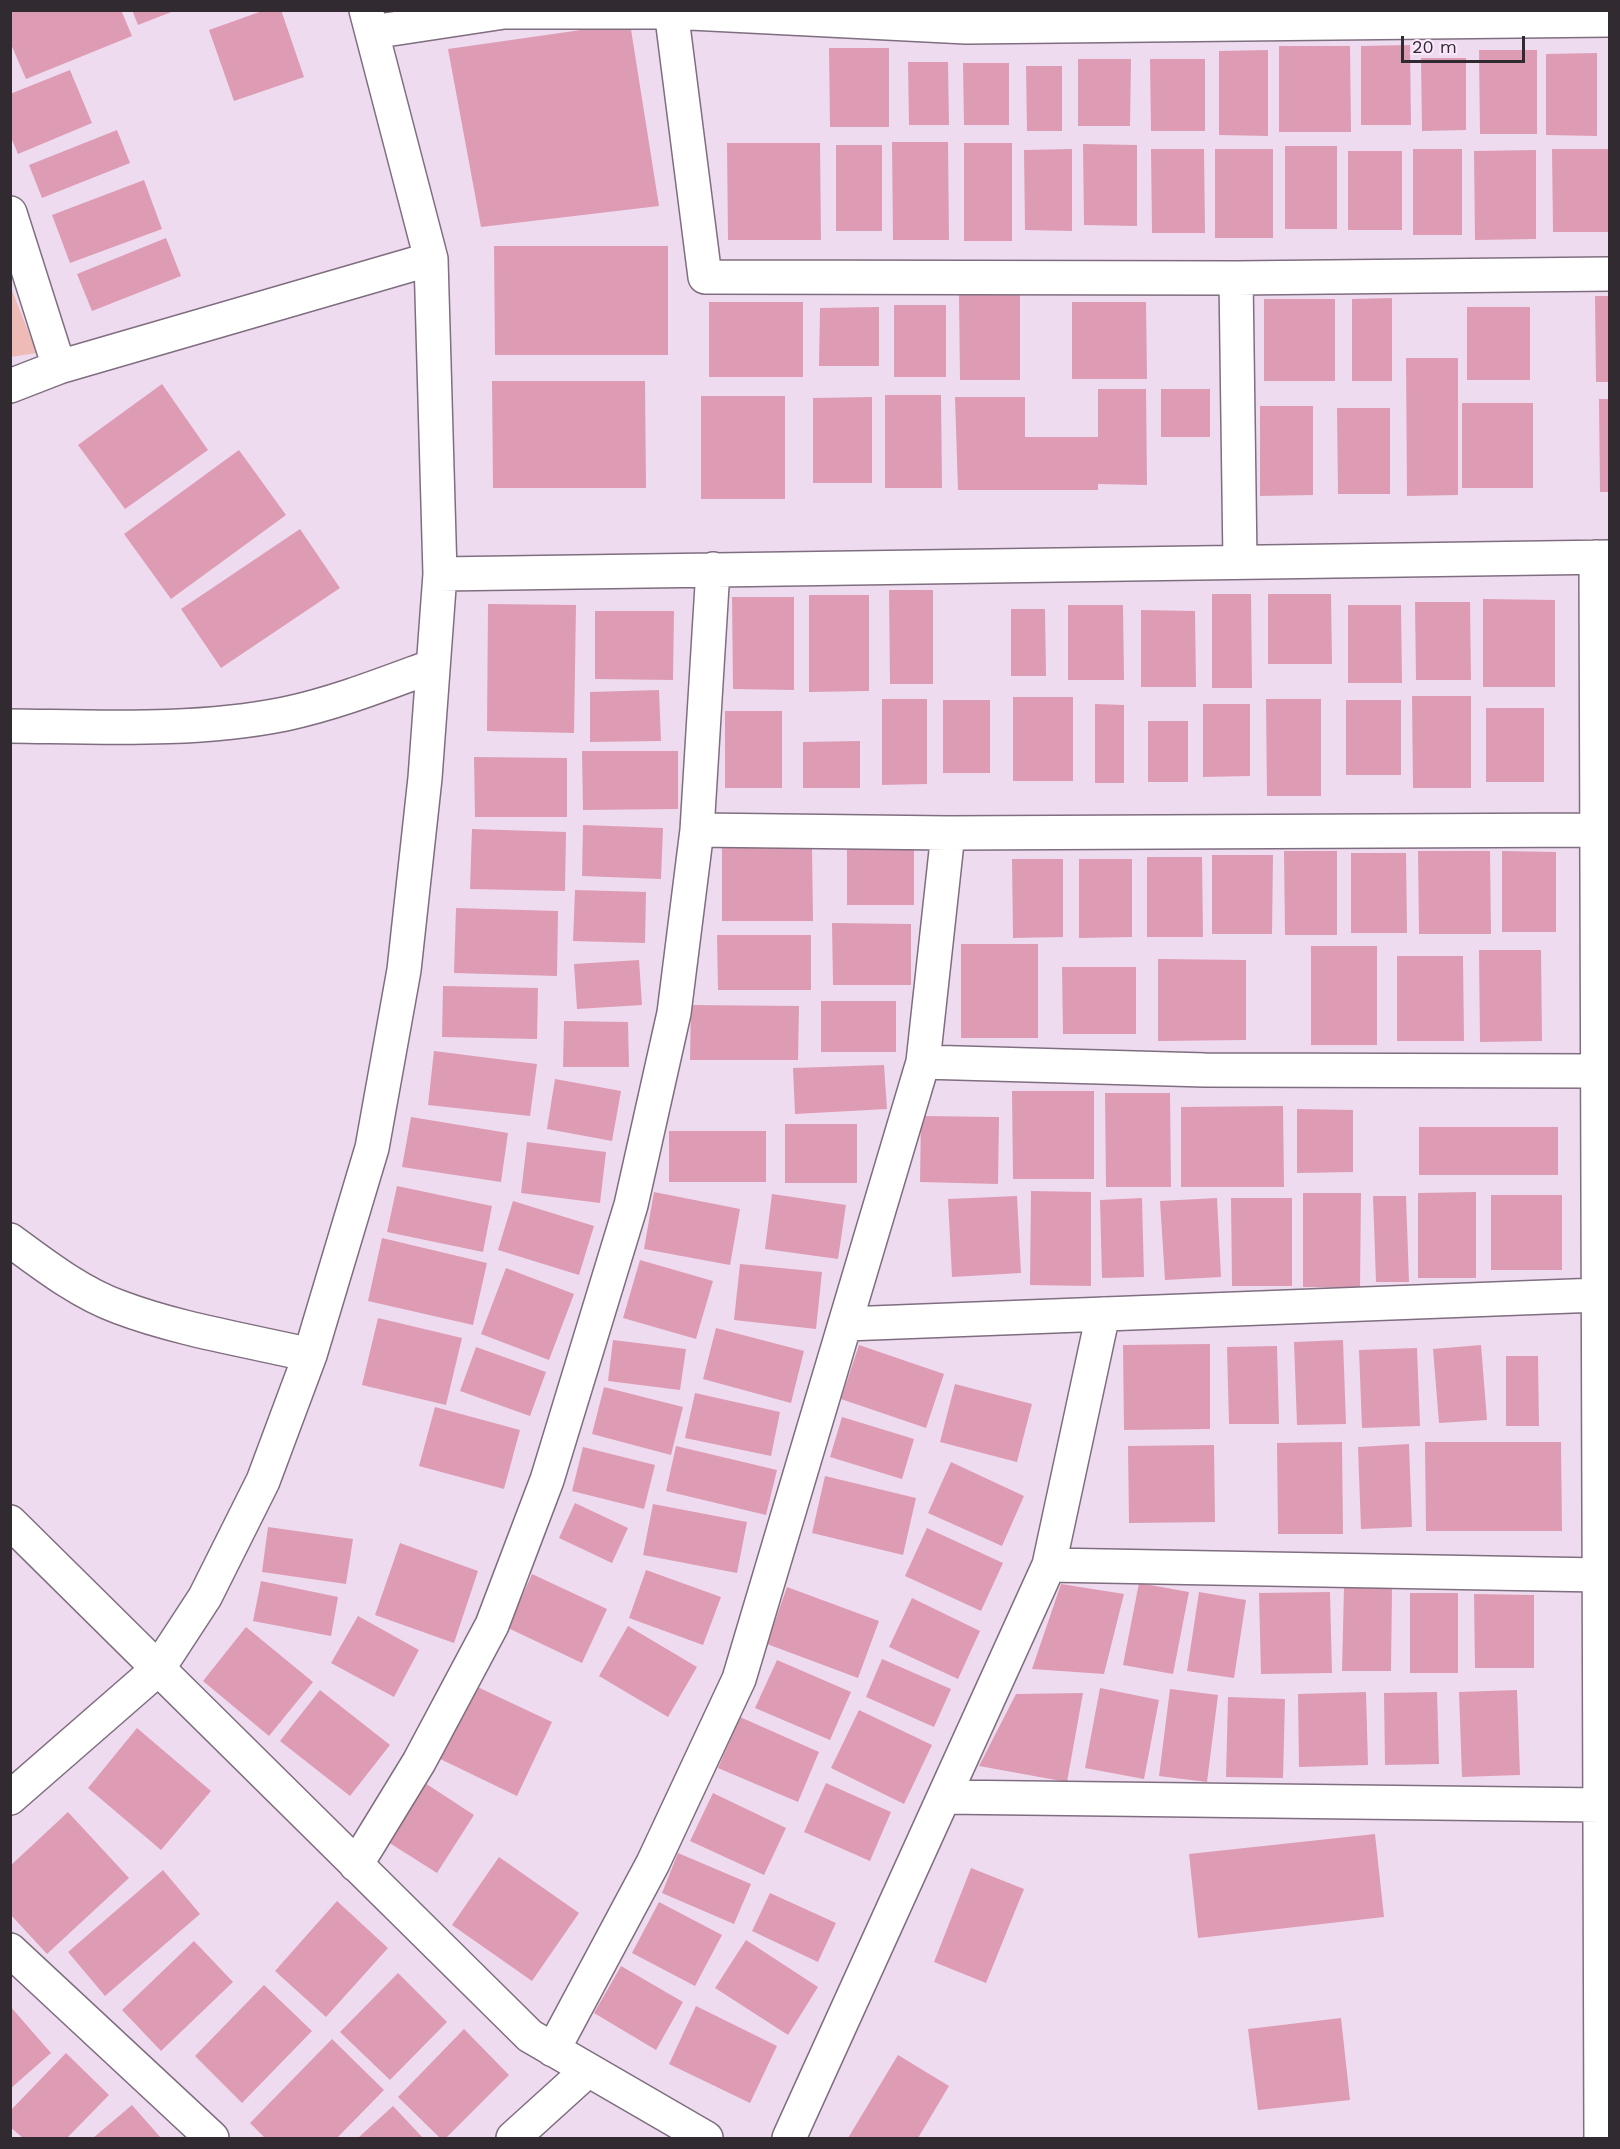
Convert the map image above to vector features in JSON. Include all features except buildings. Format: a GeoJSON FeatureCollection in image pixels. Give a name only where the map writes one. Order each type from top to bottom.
{"type":"FeatureCollection","features":[{"type":"Feature","properties":{"kind":"street"},"geometry":{"type":"LineString","coordinates":[[10,1798],[158,1669],[205,1597],[262,1481],[310,1355],[372,1148],[404,970],[425,778],[440,574],[432,260],[369,21],[504,12],[671,11],[966,27],[1610,20]]}},
{"type":"Feature","properties":{"kind":"street"},"geometry":{"type":"LineString","coordinates":[[671,11],[705,277],[1236,278],[1610,274]]}},
{"type":"Feature","properties":{"kind":"street"},"geometry":{"type":"LineString","coordinates":[[10,213],[59,367]]}},
{"type":"Feature","properties":{"kind":"street"},"geometry":{"type":"LineString","coordinates":[[10,386],[59,367],[432,260]]}},
{"type":"Feature","properties":{"kind":"street"},"geometry":{"type":"LineString","coordinates":[[1236,278],[1240,562]]}},
{"type":"Feature","properties":{"kind":"street"},"geometry":{"type":"LineString","coordinates":[[440,574],[1603,557],[1596,830],[1601,2139]]}},
{"type":"Feature","properties":{"kind":"street"},"geometry":{"type":"LineString","coordinates":[[356,1865],[419,1762],[492,1625],[547,1480],[631,1205],[674,1013],[697,830],[713,569]]}},
{"type":"Feature","properties":{"kind":"street"},"geometry":{"type":"LineString","coordinates":[[10,726],[156,727],[228,722],[283,714],[345,699],[433,666]]}},
{"type":"Feature","properties":{"kind":"street"},"geometry":{"type":"LineString","coordinates":[[697,830],[948,833],[1596,830]]}},
{"type":"Feature","properties":{"kind":"street"},"geometry":{"type":"LineString","coordinates":[[553,2049],[653,1863],[739,1679],[923,1062],[948,833]]}},
{"type":"Feature","properties":{"kind":"street"},"geometry":{"type":"LineString","coordinates":[[923,1062],[1205,1070],[1597,1071]]}},
{"type":"Feature","properties":{"kind":"street"},"geometry":{"type":"LineString","coordinates":[[10,1240],[85,1290],[118,1307],[310,1355]]}},
{"type":"Feature","properties":{"kind":"street"},"geometry":{"type":"LineString","coordinates":[[846,1324],[1598,1295]]}},
{"type":"Feature","properties":{"kind":"street"},"geometry":{"type":"LineString","coordinates":[[789,2139],[1049,1565],[1103,1314]]}},
{"type":"Feature","properties":{"kind":"street"},"geometry":{"type":"LineString","coordinates":[[10,1522],[530,2036],[706,2139]]}},
{"type":"Feature","properties":{"kind":"street"},"geometry":{"type":"LineString","coordinates":[[1049,1565],[1599,1575]]}},
{"type":"Feature","properties":{"kind":"street"},"geometry":{"type":"LineString","coordinates":[[944,1797],[1600,1805]]}},
{"type":"Feature","properties":{"kind":"street"},"geometry":{"type":"LineString","coordinates":[[10,1950],[212,2139]]}},
{"type":"Feature","properties":{"kind":"street"},"geometry":{"type":"LineString","coordinates":[[513,2139],[588,2070]]}},
{"type":"Feature","properties":{"kind":"shaded area"},"geometry":{"type":"Polygon","coordinates":[[[11,288],[37,353],[11,357],[11,288]]]}}]}
